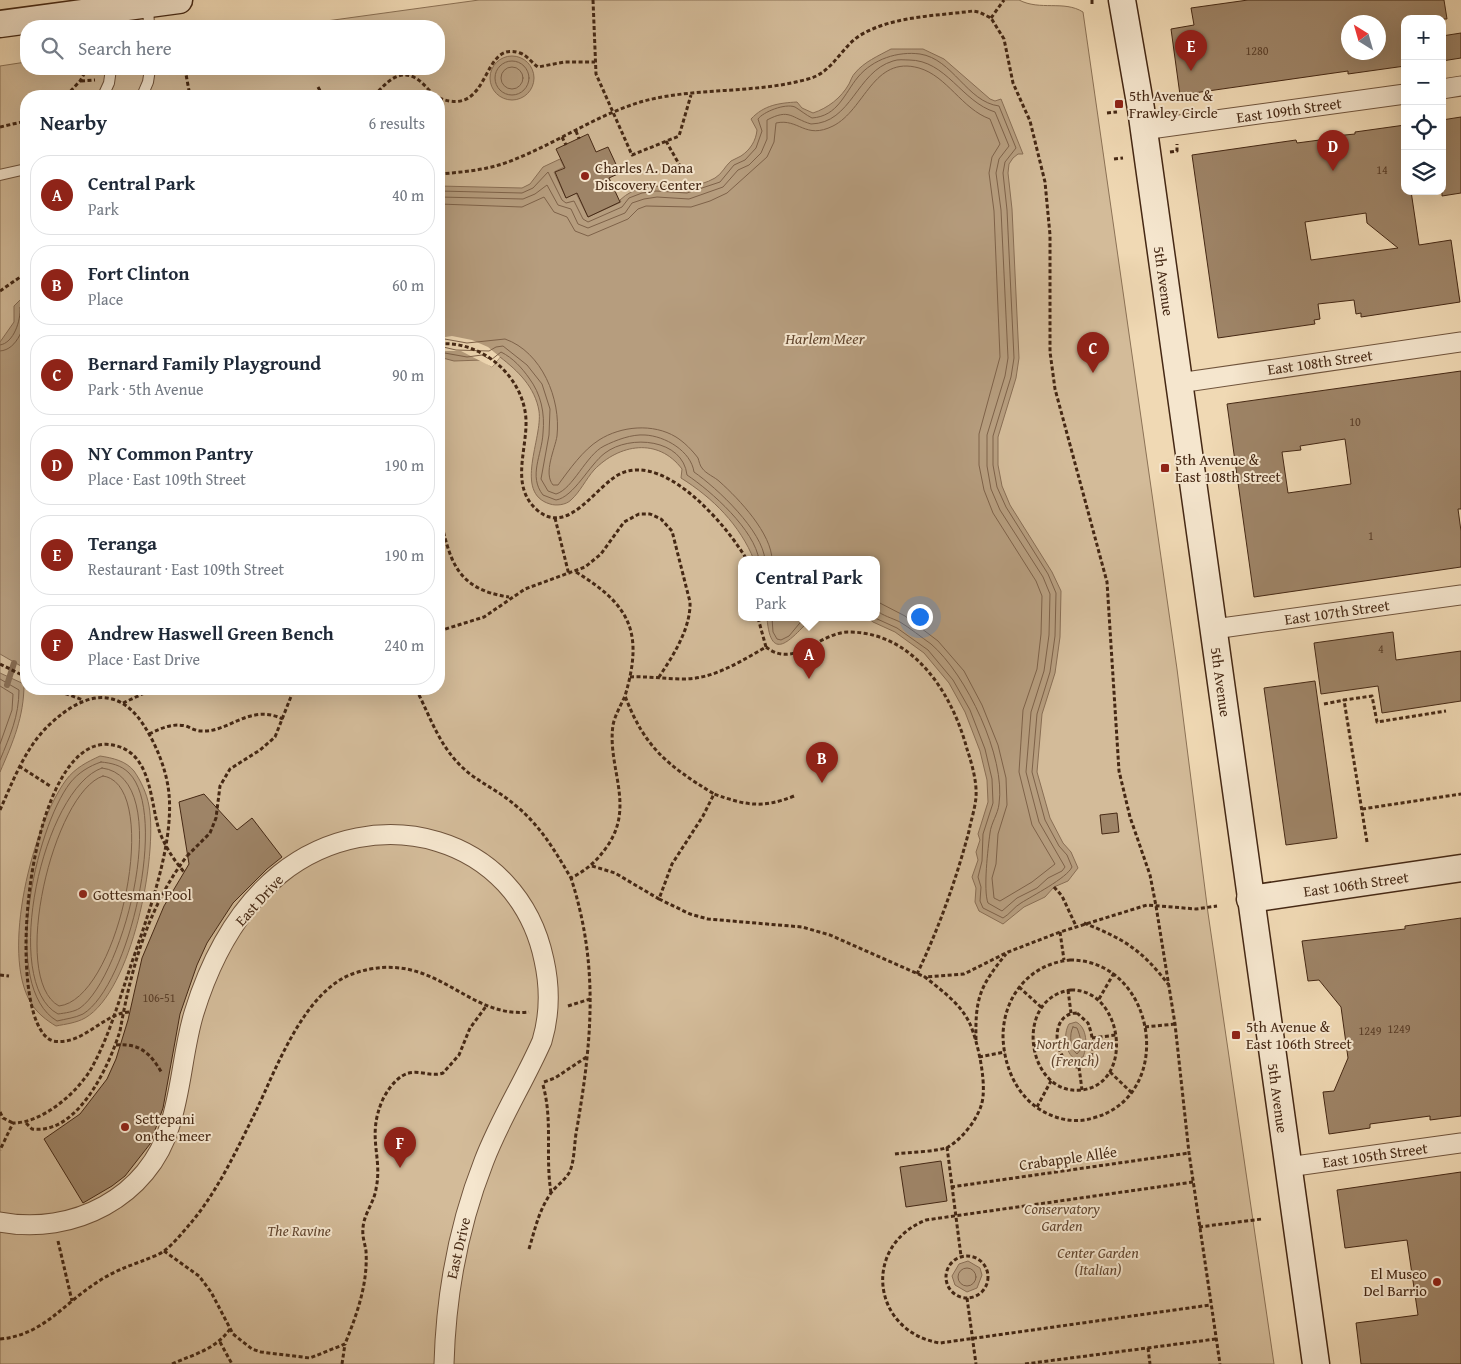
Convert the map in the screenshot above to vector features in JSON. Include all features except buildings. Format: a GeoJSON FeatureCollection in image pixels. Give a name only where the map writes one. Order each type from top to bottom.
{"type":"FeatureCollection","features":[{"type":"Feature","properties":{"kind":"main road"},"geometry":{"type":"LineString","coordinates":[[29,20],[107,9],[148,10],[179,0]]}},
{"type":"Feature","properties":{"kind":"main road","name":"5th Avenue"},"geometry":{"type":"LineString","coordinates":[[1122,0],[1143,130],[1214,629],[1316,1364]]}},
{"type":"Feature","properties":{"kind":"main road"},"geometry":{"type":"LineString","coordinates":[[0,24],[20,21]]}},
{"type":"Feature","properties":{"kind":"main road","name":"East 106th Street"},"geometry":{"type":"LineString","coordinates":[[1250,899],[1461,868]]}},
{"type":"Feature","properties":{"kind":"street"},"geometry":{"type":"LineString","coordinates":[[1446,88],[1461,86]]}},
{"type":"Feature","properties":{"kind":"street","name":"East 109th Street"},"geometry":{"type":"LineString","coordinates":[[1143,130],[1401,95]]}},
{"type":"Feature","properties":{"kind":"street","name":"East 108th Street"},"geometry":{"type":"LineString","coordinates":[[1178,383],[1461,342]]}},
{"type":"Feature","properties":{"kind":"street","name":"East 107th Street"},"geometry":{"type":"LineString","coordinates":[[1214,629],[1461,595]]}},
{"type":"Feature","properties":{"kind":"street","name":"East Drive"},"geometry":{"type":"LineString","coordinates":[[0,1222],[19,1225],[54,1223],[99,1210],[140,1180],[149,1170],[165,1140],[177,1096],[194,1013],[221,947],[234,927],[262,892],[293,864],[314,852],[349,838],[391,834],[427,840],[452,848],[479,861],[506,883],[524,907],[537,934],[547,974],[548,1009],[542,1041],[484,1160],[458,1236],[447,1302],[444,1364]]}},
{"type":"Feature","properties":{"kind":"street","name":"East 105th Street"},"geometry":{"type":"LineString","coordinates":[[1288,1167],[1461,1143]]}},
{"type":"Feature","properties":{"kind":"lane"},"geometry":{"type":"LineString","coordinates":[[106,90],[110,75]]}},
{"type":"Feature","properties":{"kind":"lane"},"geometry":{"type":"LineString","coordinates":[[145,90],[149,75]]}},
{"type":"Feature","properties":{"kind":"lane"},"geometry":{"type":"LineString","coordinates":[[0,175],[20,170]]}},
{"type":"Feature","properties":{"kind":"path"},"geometry":{"type":"LineString","coordinates":[[593,0],[594,62],[600,87],[632,155],[679,136],[691,94]]}},
{"type":"Feature","properties":{"kind":"path"},"geometry":{"type":"LineString","coordinates":[[990,18],[1004,0]]}},
{"type":"Feature","properties":{"kind":"path"},"geometry":{"type":"LineString","coordinates":[[445,173],[490,168],[514,160],[613,113],[655,98],[808,79],[826,70],[851,42],[867,31],[887,23],[973,11],[990,18],[1004,39],[1013,83],[1030,121],[1045,182],[1049,225],[1050,352],[1055,389],[1062,422],[1084,488],[1107,582],[1119,771],[1130,817],[1150,875],[1156,906],[1176,1024],[1189,1153],[1220,1364]]}},
{"type":"Feature","properties":{"kind":"path"},"geometry":{"type":"LineString","coordinates":[[445,99],[461,101],[473,95],[483,83],[493,60],[508,52],[522,54],[538,67],[564,62],[594,62]]}},
{"type":"Feature","properties":{"kind":"path"},"geometry":{"type":"LineString","coordinates":[[72,90],[84,75]]}},
{"type":"Feature","properties":{"kind":"path"},"geometry":{"type":"LineString","coordinates":[[186,75],[189,90]]}},
{"type":"Feature","properties":{"kind":"path"},"geometry":{"type":"LineString","coordinates":[[379,90],[388,80],[404,75],[418,80],[429,90]]}},
{"type":"Feature","properties":{"kind":"path"},"geometry":{"type":"LineString","coordinates":[[80,81],[98,79]]}},
{"type":"Feature","properties":{"kind":"path"},"geometry":{"type":"LineString","coordinates":[[1107,113],[1117,112]]}},
{"type":"Feature","properties":{"kind":"path"},"geometry":{"type":"LineString","coordinates":[[0,127],[20,122]]}},
{"type":"Feature","properties":{"kind":"path"},"geometry":{"type":"LineString","coordinates":[[576,131],[579,139]]}},
{"type":"Feature","properties":{"kind":"path"},"geometry":{"type":"LineString","coordinates":[[562,137],[566,145]]}},
{"type":"Feature","properties":{"kind":"path"},"geometry":{"type":"LineString","coordinates":[[666,141],[684,173]]}},
{"type":"Feature","properties":{"kind":"path"},"geometry":{"type":"LineString","coordinates":[[1164,152],[1177,151],[1176,141]]}},
{"type":"Feature","properties":{"kind":"path"},"geometry":{"type":"LineString","coordinates":[[1114,159],[1123,158]]}},
{"type":"Feature","properties":{"kind":"path"},"geometry":{"type":"LineString","coordinates":[[0,290],[20,279]]}},
{"type":"Feature","properties":{"kind":"path"},"geometry":{"type":"LineString","coordinates":[[445,344],[460,344],[473,348],[496,362],[517,389],[526,419],[521,482],[525,495],[539,511],[555,518],[576,511],[605,484],[622,472],[634,470],[654,473],[675,483],[699,500],[736,542],[745,556]]}},
{"type":"Feature","properties":{"kind":"path"},"geometry":{"type":"LineString","coordinates":[[445,629],[484,617],[510,598],[541,582],[576,572],[600,554],[624,522],[634,516],[645,513],[655,516],[669,527],[678,547],[686,579],[690,610],[675,650],[659,676]]}},
{"type":"Feature","properties":{"kind":"path"},"geometry":{"type":"LineString","coordinates":[[555,518],[569,575]]}},
{"type":"Feature","properties":{"kind":"path"},"geometry":{"type":"LineString","coordinates":[[445,538],[448,550],[463,578],[482,591],[510,598]]}},
{"type":"Feature","properties":{"kind":"path"},"geometry":{"type":"LineString","coordinates":[[571,878],[592,865],[610,842],[619,823],[619,792],[613,723],[630,677],[632,641],[627,618],[622,608],[603,589],[576,572]]}},
{"type":"Feature","properties":{"kind":"path"},"geometry":{"type":"LineString","coordinates":[[759,621],[766,647],[777,654],[803,652],[825,637],[838,632],[848,631],[876,636],[901,647],[924,666],[940,685],[954,711],[971,760],[976,797],[964,851],[932,941],[917,974]]}},
{"type":"Feature","properties":{"kind":"path"},"geometry":{"type":"LineString","coordinates":[[630,677],[659,676],[684,679],[704,677],[751,656],[766,647]]}},
{"type":"Feature","properties":{"kind":"path"},"geometry":{"type":"LineString","coordinates":[[0,664],[20,674]]}},
{"type":"Feature","properties":{"kind":"path"},"geometry":{"type":"LineString","coordinates":[[0,1112],[3,1118],[13,1124],[26,1123],[36,1119],[60,1101],[83,1080],[102,1045],[114,1015],[155,889],[165,844],[169,806],[166,777],[156,746],[139,716],[123,703],[110,698],[83,700],[69,695]]}},
{"type":"Feature","properties":{"kind":"path"},"geometry":{"type":"LineString","coordinates":[[123,703],[140,695]]}},
{"type":"Feature","properties":{"kind":"path"},"geometry":{"type":"LineString","coordinates":[[26,1123],[32,1128],[51,1128],[73,1112],[96,1086],[116,1045],[128,989],[140,946],[164,892],[187,856],[210,833],[216,818],[220,786],[230,769],[260,750],[275,736],[284,718],[292,695]]}},
{"type":"Feature","properties":{"kind":"path"},"geometry":{"type":"LineString","coordinates":[[419,695],[433,727],[456,761],[469,774],[515,805],[535,823],[556,851],[571,878],[580,906],[586,936],[591,1023],[588,1055],[569,1172],[552,1193],[539,1214],[529,1249]]}},
{"type":"Feature","properties":{"kind":"path"},"geometry":{"type":"LineString","coordinates":[[624,696],[643,734],[661,758],[714,794],[739,803],[753,805],[771,804],[794,796]]}},
{"type":"Feature","properties":{"kind":"path"},"geometry":{"type":"LineString","coordinates":[[1324,704],[1372,696],[1376,722],[1446,712]]}},
{"type":"Feature","properties":{"kind":"path"},"geometry":{"type":"LineString","coordinates":[[0,810],[19,766],[32,745],[48,726],[83,700]]}},
{"type":"Feature","properties":{"kind":"path"},"geometry":{"type":"LineString","coordinates":[[1344,700],[1367,842]]}},
{"type":"Feature","properties":{"kind":"path"},"geometry":{"type":"LineString","coordinates":[[149,734],[175,724],[201,731],[213,730],[252,716],[265,714],[284,718]]}},
{"type":"Feature","properties":{"kind":"path"},"geometry":{"type":"LineString","coordinates":[[57,776],[75,758],[89,748],[104,744],[118,746],[131,755],[142,767],[149,782],[156,817],[165,844],[184,872]]}},
{"type":"Feature","properties":{"kind":"path"},"geometry":{"type":"LineString","coordinates":[[19,766],[50,786]]}},
{"type":"Feature","properties":{"kind":"path"},"geometry":{"type":"LineString","coordinates":[[47,791],[54,781]]}},
{"type":"Feature","properties":{"kind":"path"},"geometry":{"type":"LineString","coordinates":[[659,899],[672,864],[703,816],[714,794]]}},
{"type":"Feature","properties":{"kind":"path"},"geometry":{"type":"LineString","coordinates":[[1362,809],[1461,794]]}},
{"type":"Feature","properties":{"kind":"path"},"geometry":{"type":"LineString","coordinates":[[592,865],[615,872],[659,899],[690,914],[708,919],[802,927],[830,935],[917,974],[963,1013],[970,1024],[977,1044]]}},
{"type":"Feature","properties":{"kind":"path"},"geometry":{"type":"LineString","coordinates":[[1054,887],[1062,896],[1076,926]]}},
{"type":"Feature","properties":{"kind":"path"},"geometry":{"type":"LineString","coordinates":[[924,978],[964,974],[1008,952],[1060,932],[1147,905],[1196,909],[1217,906]]}},
{"type":"Feature","properties":{"kind":"path"},"geometry":{"type":"LineString","coordinates":[[1084,924],[1132,945],[1152,963],[1169,985]]}},
{"type":"Feature","properties":{"kind":"path"},"geometry":{"type":"LineString","coordinates":[[1060,932],[1064,960]]}},
{"type":"Feature","properties":{"kind":"path"},"geometry":{"type":"LineString","coordinates":[[895,1154],[947,1147],[967,1131],[982,1106],[984,1090],[977,1044],[976,1014],[986,979],[1008,952]]}},
{"type":"Feature","properties":{"kind":"path"},"geometry":{"type":"LineString","coordinates":[[1064,960],[1090,962],[1114,973],[1132,992],[1141,1009],[1146,1046],[1145,1065],[1132,1093],[1115,1109],[1086,1120],[1057,1118],[1036,1107],[1015,1084],[1005,1052],[1004,1019],[1008,1005],[1019,987],[1037,970],[1064,960]]}},
{"type":"Feature","properties":{"kind":"path"},"geometry":{"type":"LineString","coordinates":[[0,1339],[20,1336],[38,1328],[112,1273],[164,1251],[190,1224],[214,1190],[293,1036],[322,994],[334,984],[354,973],[378,967],[397,966],[439,980],[487,1005],[513,1011],[535,1011]]}},
{"type":"Feature","properties":{"kind":"path"},"geometry":{"type":"LineString","coordinates":[[8,971],[10,984]]}},
{"type":"Feature","properties":{"kind":"path"},"geometry":{"type":"LineString","coordinates":[[1099,999],[1114,973]]}},
{"type":"Feature","properties":{"kind":"path"},"geometry":{"type":"LineString","coordinates":[[0,976],[9,976]]}},
{"type":"Feature","properties":{"kind":"path"},"geometry":{"type":"LineString","coordinates":[[1019,987],[1041,1008]]}},
{"type":"Feature","properties":{"kind":"path"},"geometry":{"type":"LineString","coordinates":[[1068,990],[1071,1013]]}},
{"type":"Feature","properties":{"kind":"path"},"geometry":{"type":"LineString","coordinates":[[1068,990],[1083,990],[1099,999],[1110,1013],[1116,1035],[1116,1053],[1110,1072],[1098,1084],[1082,1090],[1066,1089],[1052,1081],[1040,1066],[1034,1046],[1034,1024],[1041,1008],[1053,996],[1068,990]]}},
{"type":"Feature","properties":{"kind":"path"},"geometry":{"type":"LineString","coordinates":[[562,1007],[590,999]]}},
{"type":"Feature","properties":{"kind":"path"},"geometry":{"type":"LineString","coordinates":[[342,1364],[345,1344],[364,1284],[366,1251],[362,1230],[376,1189],[374,1133],[376,1118],[381,1105],[386,1094],[404,1075],[416,1072],[443,1073],[459,1055],[470,1028],[487,1005]]}},
{"type":"Feature","properties":{"kind":"path"},"geometry":{"type":"LineString","coordinates":[[39,1036],[54,1041],[71,1039],[84,1034],[114,1015],[129,1012]]}},
{"type":"Feature","properties":{"kind":"path"},"geometry":{"type":"LineString","coordinates":[[1071,1013],[1079,1014],[1086,1020],[1092,1038],[1091,1057],[1085,1064],[1079,1067],[1072,1066],[1064,1060],[1058,1042],[1059,1024],[1064,1017],[1071,1013]]}},
{"type":"Feature","properties":{"kind":"path"},"geometry":{"type":"LineString","coordinates":[[1144,1027],[1176,1024]]}},
{"type":"Feature","properties":{"kind":"path"},"geometry":{"type":"LineString","coordinates":[[1092,1038],[1116,1035]]}},
{"type":"Feature","properties":{"kind":"path"},"geometry":{"type":"LineString","coordinates":[[1034,1046],[1058,1042]]}},
{"type":"Feature","properties":{"kind":"path"},"geometry":{"type":"LineString","coordinates":[[116,1045],[139,1046],[148,1053],[162,1073],[172,1093],[177,1096]]}},
{"type":"Feature","properties":{"kind":"path"},"geometry":{"type":"LineString","coordinates":[[979,1056],[1005,1052]]}},
{"type":"Feature","properties":{"kind":"path"},"geometry":{"type":"LineString","coordinates":[[552,1193],[547,1166],[548,1106],[542,1082],[555,1078],[588,1055]]}},
{"type":"Feature","properties":{"kind":"path"},"geometry":{"type":"LineString","coordinates":[[1079,1067],[1082,1090]]}},
{"type":"Feature","properties":{"kind":"path"},"geometry":{"type":"LineString","coordinates":[[1110,1072],[1132,1093]]}},
{"type":"Feature","properties":{"kind":"path"},"geometry":{"type":"LineString","coordinates":[[1036,1107],[1052,1081]]}},
{"type":"Feature","properties":{"kind":"path"},"geometry":{"type":"LineString","coordinates":[[0,1150],[13,1124]]}},
{"type":"Feature","properties":{"kind":"path"},"geometry":{"type":"LineString","coordinates":[[947,1147],[961,1256]]}},
{"type":"Feature","properties":{"kind":"path","name":"Crabapple Allée"},"geometry":{"type":"LineString","coordinates":[[951,1187],[1189,1153]]}},
{"type":"Feature","properties":{"kind":"path"},"geometry":{"type":"LineString","coordinates":[[1193,1182],[926,1220],[912,1227],[900,1237],[891,1250],[885,1264],[883,1288],[890,1310],[899,1323],[911,1333],[925,1340],[940,1343],[1210,1305]]}},
{"type":"Feature","properties":{"kind":"path"},"geometry":{"type":"LineString","coordinates":[[1199,1227],[1262,1219]]}},
{"type":"Feature","properties":{"kind":"path"},"geometry":{"type":"LineString","coordinates":[[54,1223],[72,1301]]}},
{"type":"Feature","properties":{"kind":"path"},"geometry":{"type":"LineString","coordinates":[[164,1251],[199,1276],[211,1292],[230,1330],[252,1349],[270,1354],[310,1358],[345,1344]]}},
{"type":"Feature","properties":{"kind":"path"},"geometry":{"type":"LineString","coordinates":[[961,1256],[976,1257],[982,1261],[989,1274],[986,1288],[981,1293],[967,1298],[954,1294],[946,1283],[947,1269],[950,1264],[961,1256]]}},
{"type":"Feature","properties":{"kind":"path"},"geometry":{"type":"LineString","coordinates":[[967,1298],[976,1364]]}},
{"type":"Feature","properties":{"kind":"path"},"geometry":{"type":"LineString","coordinates":[[172,1364],[202,1352],[220,1342],[230,1330]]}},
{"type":"Feature","properties":{"kind":"path"},"geometry":{"type":"LineString","coordinates":[[1025,1364],[1216,1339]]}},
{"type":"Feature","properties":{"kind":"path"},"geometry":{"type":"LineString","coordinates":[[220,1342],[232,1364]]}},
{"type":"Feature","properties":{"kind":"path"},"geometry":{"type":"LineString","coordinates":[[1148,1348],[1150,1364]]}},
{"type":"Feature","properties":{"kind":"green space"},"geometry":{"type":"Polygon","coordinates":[[[479,0],[1019,0],[1035,5],[1076,8],[1083,12],[1177,669],[1208,913],[1274,1364],[0,1364],[0,66],[20,63],[20,75],[445,75],[445,20],[334,20],[479,0]]]}},
{"type":"Feature","properties":{"kind":"water","name":"Harlem Meer"},"geometry":{"type":"Polygon","coordinates":[[[891,49],[923,49],[944,59],[990,99],[995,101],[1001,99],[1023,154],[1018,154],[1013,158],[1009,164],[1008,173],[1012,209],[1019,358],[1016,378],[998,437],[998,465],[1002,486],[1010,505],[1052,572],[1061,591],[1060,637],[1055,673],[1042,714],[1037,772],[1050,818],[1063,843],[1071,852],[1078,868],[1068,881],[1054,887],[1045,897],[1024,907],[1003,924],[979,911],[975,902],[976,888],[972,877],[978,860],[976,852],[980,840],[978,834],[988,802],[987,780],[980,751],[965,712],[949,683],[924,653],[895,632],[872,621],[880,621],[880,556],[752,556],[741,535],[724,513],[704,494],[681,478],[682,469],[672,459],[662,452],[650,448],[638,448],[615,454],[594,470],[569,502],[561,505],[550,504],[539,498],[533,489],[531,477],[532,463],[539,411],[534,394],[525,380],[500,357],[492,367],[482,360],[454,361],[445,359],[445,186],[522,188],[530,184],[543,167],[560,159],[564,167],[554,172],[566,198],[576,193],[588,217],[621,202],[620,200],[631,192],[642,188],[702,184],[715,178],[731,161],[741,156],[750,148],[757,130],[751,119],[756,114],[778,104],[797,102],[802,108],[813,113],[819,111],[838,98],[846,89],[854,74],[872,60],[891,49]]]}},
{"type":"Feature","properties":{"kind":"water"},"geometry":{"type":"Polygon","coordinates":[[[516,56],[528,62],[533,69],[533,87],[528,94],[521,99],[508,100],[500,97],[493,90],[490,74],[493,66],[500,59],[516,56]]]}},
{"type":"Feature","properties":{"kind":"water"},"geometry":{"type":"Polygon","coordinates":[[[20,300],[20,666],[0,654],[0,342],[14,322],[14,306],[20,300]]]}},
{"type":"Feature","properties":{"kind":"water"},"geometry":{"type":"Polygon","coordinates":[[[767,621],[809,621],[784,643],[778,644],[773,641],[769,633],[767,621]]]}},
{"type":"Feature","properties":{"kind":"water"},"geometry":{"type":"Polygon","coordinates":[[[0,673],[20,682],[20,695],[24,696],[20,718],[0,772],[0,673]]]}},
{"type":"Feature","properties":{"kind":"water","name":"Gottesman Pool"},"geometry":{"type":"Polygon","coordinates":[[[100,756],[119,760],[131,768],[139,779],[147,797],[151,828],[145,888],[138,921],[128,952],[116,981],[102,1003],[85,1018],[56,1026],[33,1007],[22,981],[19,953],[24,890],[42,827],[54,800],[73,772],[100,756]]]}},
{"type":"Feature","properties":{"kind":"water"},"geometry":{"type":"Polygon","coordinates":[[[1076,1022],[1080,1024],[1084,1032],[1086,1042],[1083,1057],[1075,1059],[1067,1048],[1066,1033],[1069,1024],[1076,1022]]]}},
{"type":"Feature","properties":{"kind":"water"},"geometry":{"type":"Polygon","coordinates":[[[968,1261],[980,1268],[982,1275],[977,1288],[967,1292],[955,1285],[952,1276],[959,1264],[968,1261]]]}},
{"type":"Feature","properties":{"kind":"pier"},"geometry":{"type":"Polygon","coordinates":[[[452,336],[472,340],[488,347],[500,357],[492,367],[461,351],[445,351],[445,337],[452,336]]]}},
{"type":"Feature","properties":{"kind":"waterway"},"geometry":{"type":"LineString","coordinates":[[7,685],[14,663]]}},
{"type":"Feature","properties":{"kind":"place","name":"Teranga"},"geometry":{"type":"Point","coordinates":[1191,71]}},
{"type":"Feature","properties":{"kind":"place","name":"5th Avenue & Frawley Circle"},"geometry":{"type":"Point","coordinates":[1119,104]}},
{"type":"Feature","properties":{"kind":"place","name":"NY Common Pantry"},"geometry":{"type":"Point","coordinates":[1333,171]}},
{"type":"Feature","properties":{"kind":"place","name":"Charles A. Dana Discovery Center"},"geometry":{"type":"Point","coordinates":[585,176]}},
{"type":"Feature","properties":{"kind":"place","name":"Bernard Family Playground"},"geometry":{"type":"Point","coordinates":[1093,373]}},
{"type":"Feature","properties":{"kind":"place","name":"5th Avenue & East 108th Street"},"geometry":{"type":"Point","coordinates":[1165,468]}},
{"type":"Feature","properties":{"kind":"place","name":"Central Park"},"geometry":{"type":"Point","coordinates":[809,679]}},
{"type":"Feature","properties":{"kind":"place","name":"Fort Clinton"},"geometry":{"type":"Point","coordinates":[822,783]}},
{"type":"Feature","properties":{"kind":"place","name":"Gottesman Pool"},"geometry":{"type":"Point","coordinates":[83,894]}},
{"type":"Feature","properties":{"kind":"place","name":"5th Avenue & East 106th Street"},"geometry":{"type":"Point","coordinates":[1236,1035]}},
{"type":"Feature","properties":{"kind":"place","name":"Settepani on the meer"},"geometry":{"type":"Point","coordinates":[125,1127]}},
{"type":"Feature","properties":{"kind":"place","name":"Andrew Haswell Green Bench"},"geometry":{"type":"Point","coordinates":[400,1168]}},
{"type":"Feature","properties":{"kind":"place","name":"El Museo Del Barrio"},"geometry":{"type":"Point","coordinates":[1437,1282]}},
{"type":"Feature","properties":{"kind":"park label","name":"North Garden (French)"},"geometry":{"type":"Point","coordinates":[1075,1052]}},
{"type":"Feature","properties":{"kind":"park label","name":"Conservatory Garden"},"geometry":{"type":"Point","coordinates":[1062,1216]}},
{"type":"Feature","properties":{"kind":"park label","name":"The Ravine"},"geometry":{"type":"Point","coordinates":[299,1230]}},
{"type":"Feature","properties":{"kind":"park label","name":"Center Garden (Italian)"},"geometry":{"type":"Point","coordinates":[1098,1260]}}]}
